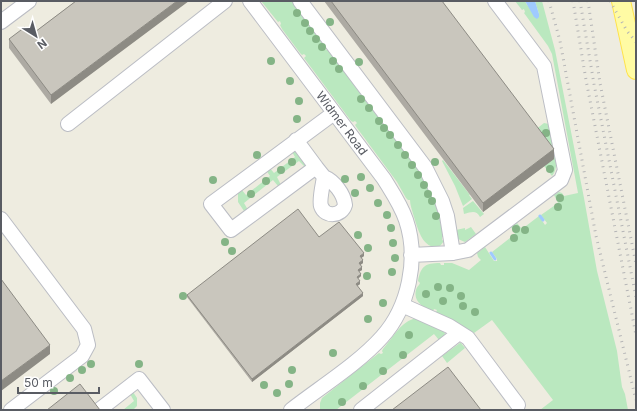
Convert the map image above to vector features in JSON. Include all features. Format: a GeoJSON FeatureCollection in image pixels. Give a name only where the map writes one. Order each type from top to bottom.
{"type":"FeatureCollection","features":[{"type":"Feature","properties":{"kind":"main road"},"geometry":{"type":"LineString","coordinates":[[621,1],[636,70]]}},
{"type":"Feature","properties":{"kind":"street"},"geometry":{"type":"LineString","coordinates":[[1,22],[29,1]]}},
{"type":"Feature","properties":{"kind":"street"},"geometry":{"type":"LineString","coordinates":[[68,124],[225,1]]}},
{"type":"Feature","properties":{"kind":"street","name":"Widmer Road"},"geometry":{"type":"LineString","coordinates":[[250,1],[384,179],[400,205],[410,233],[412,256],[409,277],[402,306],[387,331],[376,343],[308,405],[291,410]]}},
{"type":"Feature","properties":{"kind":"street"},"geometry":{"type":"LineString","coordinates":[[300,1],[425,167],[442,201],[447,216],[453,253]]}},
{"type":"Feature","properties":{"kind":"street"},"geometry":{"type":"LineString","coordinates":[[412,256],[453,253],[468,250],[561,180],[565,170],[544,66],[495,1]]}},
{"type":"Feature","properties":{"kind":"street"},"geometry":{"type":"LineString","coordinates":[[296,140],[320,172],[231,230],[211,204],[296,140],[334,113]]}},
{"type":"Feature","properties":{"kind":"street"},"geometry":{"type":"LineString","coordinates":[[1,219],[84,329],[88,345],[82,356],[11,410]]}},
{"type":"Feature","properties":{"kind":"street"},"geometry":{"type":"LineString","coordinates":[[402,306],[449,326],[468,338],[518,405]]}},
{"type":"Feature","properties":{"kind":"street"},"geometry":{"type":"LineString","coordinates":[[361,410],[459,333]]}},
{"type":"Feature","properties":{"kind":"street"},"geometry":{"type":"LineString","coordinates":[[99,410],[139,379],[163,410]]}},
{"type":"Feature","properties":{"kind":"green space"},"geometry":{"type":"Polygon","coordinates":[[[261,1],[292,1],[326,46],[324,48],[326,50],[328,49],[383,121],[381,123],[383,125],[385,124],[412,160],[429,187],[438,212],[442,228],[442,240],[444,241],[440,246],[434,247],[429,245],[422,238],[417,227],[410,200],[406,198],[397,182],[357,128],[355,125],[357,123],[355,121],[351,121],[304,58],[306,56],[300,53],[282,29],[280,21],[278,22],[261,1]]]}},
{"type":"Feature","properties":{"kind":"green space"},"geometry":{"type":"Polygon","coordinates":[[[515,1],[525,1],[527,5],[539,14],[535,1],[542,1],[555,50],[597,271],[617,351],[622,387],[628,410],[540,410],[553,400],[492,320],[474,333],[436,312],[437,310],[434,309],[433,311],[426,308],[417,301],[416,298],[416,290],[420,283],[418,281],[419,276],[424,266],[435,263],[444,265],[444,263],[452,263],[469,270],[481,260],[477,253],[485,247],[494,261],[497,261],[492,252],[515,234],[511,227],[517,223],[522,229],[539,216],[545,225],[547,223],[541,215],[558,203],[554,195],[559,192],[564,196],[578,193],[552,54],[548,46],[524,13],[524,9],[522,10],[515,1]]]}},
{"type":"Feature","properties":{"kind":"green space"},"geometry":{"type":"Polygon","coordinates":[[[544,123],[549,124],[555,151],[556,165],[552,176],[544,166],[554,158],[535,130],[544,123]]]}},
{"type":"Feature","properties":{"kind":"green space"},"geometry":{"type":"Polygon","coordinates":[[[293,147],[307,164],[306,166],[299,161],[277,177],[281,185],[278,186],[273,180],[244,203],[248,210],[244,211],[238,202],[238,192],[241,189],[246,195],[270,176],[266,170],[269,167],[274,173],[295,157],[291,150],[293,147]]]}},
{"type":"Feature","properties":{"kind":"green space"},"geometry":{"type":"Polygon","coordinates":[[[443,160],[472,199],[463,206],[455,186],[442,161],[443,160]]]}},
{"type":"Feature","properties":{"kind":"green space"},"geometry":{"type":"Polygon","coordinates":[[[473,201],[484,214],[480,217],[475,212],[464,214],[463,208],[473,201]]]}},
{"type":"Feature","properties":{"kind":"green space"},"geometry":{"type":"Polygon","coordinates":[[[471,227],[476,234],[465,242],[458,239],[456,230],[465,228],[465,230],[471,227]]]}},
{"type":"Feature","properties":{"kind":"green space"},"geometry":{"type":"Polygon","coordinates":[[[413,319],[443,331],[445,333],[444,337],[439,340],[434,334],[336,410],[320,410],[322,398],[379,353],[383,353],[383,349],[396,332],[404,324],[413,319]]]}},
{"type":"Feature","properties":{"kind":"green space"},"geometry":{"type":"Polygon","coordinates":[[[460,343],[465,348],[447,363],[442,356],[460,343]]]}},
{"type":"Feature","properties":{"kind":"green space"},"geometry":{"type":"Polygon","coordinates":[[[132,392],[137,398],[137,406],[133,410],[123,410],[134,401],[130,394],[132,392]]]}},
{"type":"Feature","properties":{"kind":"water"},"geometry":{"type":"Polygon","coordinates":[[[525,1],[535,1],[539,14],[537,19],[534,17],[525,1]]]}},
{"type":"Feature","properties":{"kind":"building"},"geometry":{"type":"Polygon","coordinates":[[[76,1],[177,1],[51,95],[9,39],[25,27],[31,35],[76,1]]]}},
{"type":"Feature","properties":{"kind":"building"},"geometry":{"type":"Polygon","coordinates":[[[331,1],[442,1],[554,149],[483,203],[331,1]]]}},
{"type":"Feature","properties":{"kind":"building"},"geometry":{"type":"Polygon","coordinates":[[[298,209],[319,237],[339,222],[364,253],[360,256],[363,260],[359,263],[362,267],[358,270],[361,274],[357,277],[360,281],[356,284],[363,293],[252,379],[187,295],[298,209]]]}},
{"type":"Feature","properties":{"kind":"building"},"geometry":{"type":"Polygon","coordinates":[[[1,279],[50,345],[1,381],[1,279]]]}},
{"type":"Feature","properties":{"kind":"building"},"geometry":{"type":"Polygon","coordinates":[[[448,367],[481,410],[392,410],[448,367]]]}},
{"type":"Feature","properties":{"kind":"building"},"geometry":{"type":"Polygon","coordinates":[[[80,384],[100,410],[47,410],[80,384]]]}},
{"type":"Feature","properties":{"kind":"waterway"},"geometry":{"type":"LineString","coordinates":[[540,216],[543,220]]}},
{"type":"Feature","properties":{"kind":"waterway"},"geometry":{"type":"LineString","coordinates":[[491,253],[495,259]]}},
{"type":"Feature","properties":{"kind":"railway"},"geometry":{"type":"LineString","coordinates":[[549,1],[560,41],[596,236],[636,400]]}},
{"type":"Feature","properties":{"kind":"railway"},"geometry":{"type":"LineString","coordinates":[[573,1],[586,80],[636,335]]}},
{"type":"Feature","properties":{"kind":"railway"},"geometry":{"type":"LineString","coordinates":[[580,1],[594,84],[636,297]]}},
{"type":"Feature","properties":{"kind":"railway"},"geometry":{"type":"LineString","coordinates":[[588,1],[600,83],[636,264]]}},
{"type":"Feature","properties":{"kind":"railway"},"geometry":{"type":"LineString","coordinates":[[610,1],[627,31],[636,42]]}}]}
